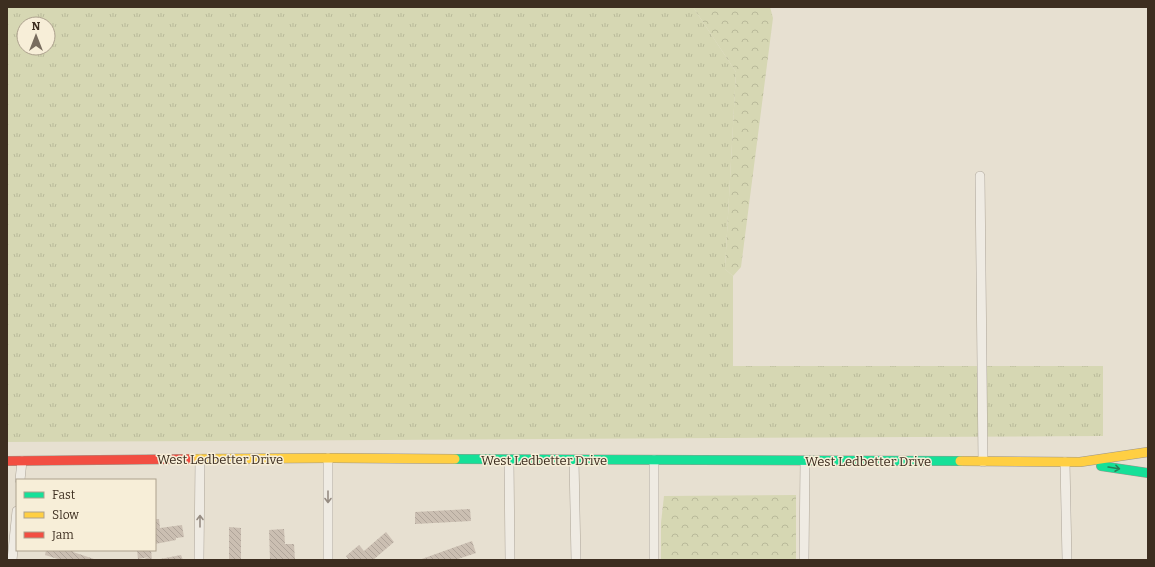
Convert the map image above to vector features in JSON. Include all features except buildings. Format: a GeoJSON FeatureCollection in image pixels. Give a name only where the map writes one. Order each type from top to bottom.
{"type":"FeatureCollection","features":[{"type":"Feature","properties":{"kind":"street","name":"West Ledbetter Drive"},"geometry":{"type":"LineString","coordinates":[[7,461],[328,458],[1080,462],[1148,452]]}},
{"type":"Feature","properties":{"kind":"street","name":"West Ledbetter Drive"},"geometry":{"type":"LineString","coordinates":[[1080,462],[1148,473]]}},
{"type":"Feature","properties":{"kind":"lane"},"geometry":{"type":"LineString","coordinates":[[980,176],[983,462]]}},
{"type":"Feature","properties":{"kind":"lane"},"geometry":{"type":"LineString","coordinates":[[328,458],[328,560]]}},
{"type":"Feature","properties":{"kind":"lane"},"geometry":{"type":"LineString","coordinates":[[199,560],[200,459]]}},
{"type":"Feature","properties":{"kind":"lane"},"geometry":{"type":"LineString","coordinates":[[509,459],[510,560]]}},
{"type":"Feature","properties":{"kind":"lane"},"geometry":{"type":"LineString","coordinates":[[574,460],[576,560]]}},
{"type":"Feature","properties":{"kind":"lane"},"geometry":{"type":"LineString","coordinates":[[654,460],[654,560]]}},
{"type":"Feature","properties":{"kind":"lane"},"geometry":{"type":"LineString","coordinates":[[20,479],[22,461]]}},
{"type":"Feature","properties":{"kind":"lane"},"geometry":{"type":"LineString","coordinates":[[804,560],[805,461]]}},
{"type":"Feature","properties":{"kind":"lane"},"geometry":{"type":"LineString","coordinates":[[1065,462],[1067,560]]}},
{"type":"Feature","properties":{"kind":"lane"},"geometry":{"type":"LineString","coordinates":[[12,560],[16,522]]}},
{"type":"Feature","properties":{"kind":"green space"},"geometry":{"type":"Polygon","coordinates":[[[7,7],[693,7],[736,72],[725,269],[733,276],[733,366],[1103,366],[1103,436],[7,442],[7,7]]]}},
{"type":"Feature","properties":{"kind":"green space"},"geometry":{"type":"Polygon","coordinates":[[[693,7],[770,7],[773,18],[741,267],[733,276],[725,269],[736,72],[693,7]]]}},
{"type":"Feature","properties":{"kind":"green space"},"geometry":{"type":"Polygon","coordinates":[[[796,495],[796,560],[661,560],[661,523],[664,496],[796,495]]]}},
{"type":"Feature","properties":{"kind":"traffic: fast"},"geometry":{"type":"LineString","coordinates":[[455,459],[960,461]]}},
{"type":"Feature","properties":{"kind":"traffic: fast"},"geometry":{"type":"LineString","coordinates":[[1101,466],[1148,473]]}},
{"type":"Feature","properties":{"kind":"traffic: slow"},"geometry":{"type":"LineString","coordinates":[[960,461],[1080,462],[1148,452]]}},
{"type":"Feature","properties":{"kind":"traffic: slow"},"geometry":{"type":"LineString","coordinates":[[190,459],[455,459]]}},
{"type":"Feature","properties":{"kind":"traffic: jam"},"geometry":{"type":"LineString","coordinates":[[7,461],[190,459]]}}]}
